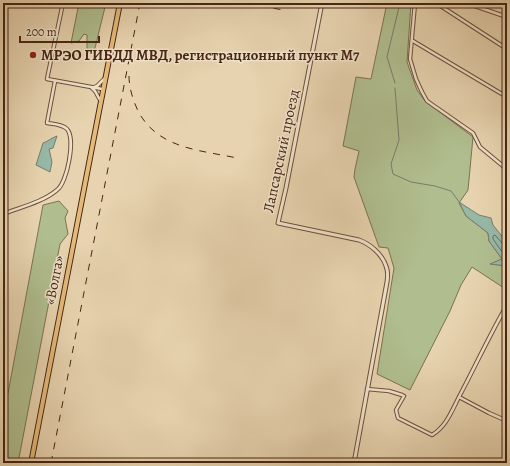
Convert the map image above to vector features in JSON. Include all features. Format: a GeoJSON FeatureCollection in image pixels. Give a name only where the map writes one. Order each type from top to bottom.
{"type":"FeatureCollection","features":[{"type":"Feature","properties":{"kind":"highway","name":"«Волга»"},"geometry":{"type":"LineString","coordinates":[[31,463],[104,79],[120,3]]}},
{"type":"Feature","properties":{"kind":"street"},"geometry":{"type":"LineString","coordinates":[[63,3],[47,79],[102,90]]}},
{"type":"Feature","properties":{"kind":"street","name":"Лапсарский проезд"},"geometry":{"type":"LineString","coordinates":[[322,3],[288,180],[278,223],[367,243],[384,262],[388,271],[354,463]]}},
{"type":"Feature","properties":{"kind":"street"},"geometry":{"type":"LineString","coordinates":[[415,3],[410,58],[416,79],[427,101],[473,133],[480,147],[503,166],[507,172]]}},
{"type":"Feature","properties":{"kind":"street"},"geometry":{"type":"LineString","coordinates":[[436,3],[507,49]]}},
{"type":"Feature","properties":{"kind":"street"},"geometry":{"type":"LineString","coordinates":[[456,3],[472,5],[507,17]]}},
{"type":"Feature","properties":{"kind":"street"},"geometry":{"type":"LineString","coordinates":[[412,41],[507,97]]}},
{"type":"Feature","properties":{"kind":"street"},"geometry":{"type":"LineString","coordinates":[[92,88],[97,86],[104,79]]}},
{"type":"Feature","properties":{"kind":"street"},"geometry":{"type":"LineString","coordinates":[[3,214],[45,198],[58,190],[64,180],[72,148],[71,137],[67,129],[63,126],[47,123],[55,81]]}},
{"type":"Feature","properties":{"kind":"street"},"geometry":{"type":"LineString","coordinates":[[92,88],[100,100]]}},
{"type":"Feature","properties":{"kind":"street"},"geometry":{"type":"LineString","coordinates":[[367,389],[389,391],[404,396],[396,410],[398,418],[432,435],[444,425],[453,411],[494,327],[507,305]]}},
{"type":"Feature","properties":{"kind":"street"},"geometry":{"type":"LineString","coordinates":[[459,397],[507,421]]}},
{"type":"Feature","properties":{"kind":"street"},"geometry":{"type":"LineString","coordinates":[[502,463],[507,452]]}},
{"type":"Feature","properties":{"kind":"shaded area"},"geometry":{"type":"Polygon","coordinates":[[[79,3],[106,3],[94,52],[87,52],[87,35],[84,34],[79,41],[71,43],[79,3]]]}},
{"type":"Feature","properties":{"kind":"shaded area"},"geometry":{"type":"Polygon","coordinates":[[[387,3],[411,3],[407,62],[417,90],[425,101],[473,137],[468,190],[459,203],[466,216],[488,233],[489,241],[502,259],[491,264],[507,266],[507,290],[472,267],[461,285],[450,311],[410,390],[377,374],[394,268],[388,248],[379,247],[354,177],[359,151],[343,146],[356,77],[371,79],[387,3]]]}},
{"type":"Feature","properties":{"kind":"shaded area"},"geometry":{"type":"Polygon","coordinates":[[[59,201],[68,211],[65,218],[68,234],[60,244],[18,463],[3,463],[3,420],[43,205],[59,201]]]}},
{"type":"Feature","properties":{"kind":"water"},"geometry":{"type":"Polygon","coordinates":[[[57,136],[53,148],[49,149],[52,162],[50,172],[36,165],[43,143],[57,136]]]}},
{"type":"Feature","properties":{"kind":"water"},"geometry":{"type":"Polygon","coordinates":[[[459,202],[479,215],[491,218],[493,225],[505,240],[507,236],[507,266],[490,264],[502,259],[489,241],[488,233],[466,216],[459,202]]]}},
{"type":"Feature","properties":{"kind":"waterway"},"geometry":{"type":"LineString","coordinates":[[395,83],[387,57],[400,3]]}},
{"type":"Feature","properties":{"kind":"waterway"},"geometry":{"type":"LineString","coordinates":[[395,88],[399,140],[391,164],[393,174],[411,182],[435,186],[451,191],[460,203]]}},
{"type":"Feature","properties":{"kind":"waterway"},"geometry":{"type":"LineString","coordinates":[[502,345],[507,348]]}},
{"type":"Feature","properties":{"kind":"railway"},"geometry":{"type":"LineString","coordinates":[[51,463],[140,3]]}},
{"type":"Feature","properties":{"kind":"railway"},"geometry":{"type":"LineString","coordinates":[[246,3],[283,10]]}},
{"type":"Feature","properties":{"kind":"railway"},"geometry":{"type":"LineString","coordinates":[[129,76],[134,103],[146,124],[157,133],[181,146],[237,158]]}},
{"type":"Feature","properties":{"kind":"place","name":"МРЭО ГИБДД МВД, регистрационный пункт М7"},"geometry":{"type":"Point","coordinates":[33,55]}}]}
